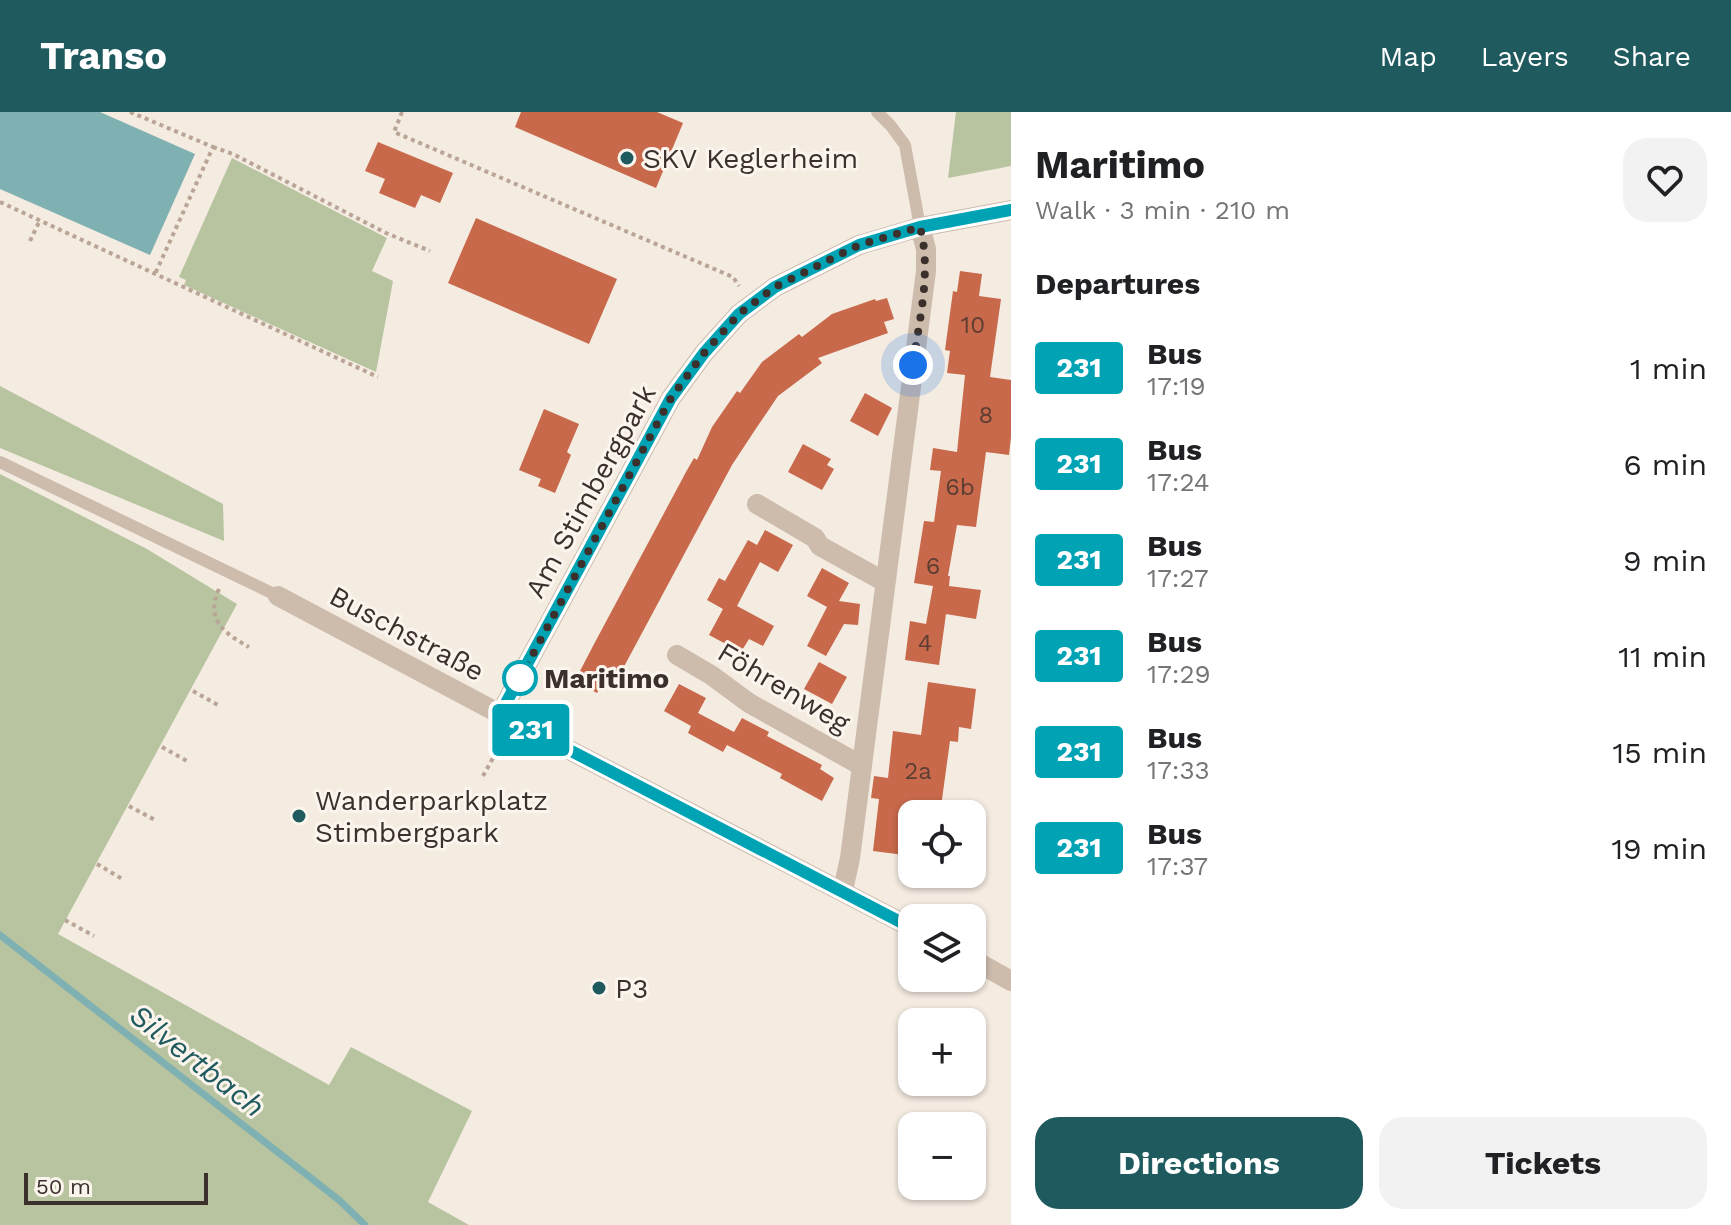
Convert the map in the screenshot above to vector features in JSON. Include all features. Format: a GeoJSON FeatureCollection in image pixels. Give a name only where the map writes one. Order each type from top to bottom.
{"type":"FeatureCollection","features":[{"type":"Feature","properties":{"kind":"street","name":"Am Stimbergpark"},"geometry":{"type":"LineString","coordinates":[[507,718],[671,398],[704,353],[739,314],[775,287],[859,245],[920,227],[1011,210]]}},
{"type":"Feature","properties":{"kind":"street","name":"Föhrenweg"},"geometry":{"type":"LineString","coordinates":[[843,890],[850,858],[926,271],[926,249],[920,227]]}},
{"type":"Feature","properties":{"kind":"street"},"geometry":{"type":"LineString","coordinates":[[757,504],[815,538],[820,546],[885,582]]}},
{"type":"Feature","properties":{"kind":"street","name":"Buschstraße"},"geometry":{"type":"LineString","coordinates":[[278,596],[898,920]]}},
{"type":"Feature","properties":{"kind":"street","name":"Föhrenweg"},"geometry":{"type":"LineString","coordinates":[[677,655],[749,703],[862,766]]}},
{"type":"Feature","properties":{"kind":"street"},"geometry":{"type":"LineString","coordinates":[[986,967],[1011,981]]}},
{"type":"Feature","properties":{"kind":"lane"},"geometry":{"type":"LineString","coordinates":[[877,112],[905,145],[920,227]]}},
{"type":"Feature","properties":{"kind":"lane","name":"Buschstraße"},"geometry":{"type":"LineString","coordinates":[[0,462],[278,596]]}},
{"type":"Feature","properties":{"kind":"path"},"geometry":{"type":"LineString","coordinates":[[130,112],[233,154],[386,233],[430,251]]}},
{"type":"Feature","properties":{"kind":"path"},"geometry":{"type":"LineString","coordinates":[[402,112],[394,132],[733,277],[753,303]]}},
{"type":"Feature","properties":{"kind":"path"},"geometry":{"type":"LineString","coordinates":[[155,274],[213,147]]}},
{"type":"Feature","properties":{"kind":"path"},"geometry":{"type":"LineString","coordinates":[[0,202],[378,377]]}},
{"type":"Feature","properties":{"kind":"path"},"geometry":{"type":"LineString","coordinates":[[30,241],[40,220]]}},
{"type":"Feature","properties":{"kind":"path"},"geometry":{"type":"LineString","coordinates":[[227,570],[212,604],[213,611],[225,633],[249,647]]}},
{"type":"Feature","properties":{"kind":"path"},"geometry":{"type":"LineString","coordinates":[[193,691],[218,705]]}},
{"type":"Feature","properties":{"kind":"path"},"geometry":{"type":"LineString","coordinates":[[483,776],[507,718]]}},
{"type":"Feature","properties":{"kind":"path"},"geometry":{"type":"LineString","coordinates":[[162,747],[187,761]]}},
{"type":"Feature","properties":{"kind":"path"},"geometry":{"type":"LineString","coordinates":[[129,806],[155,820]]}},
{"type":"Feature","properties":{"kind":"path"},"geometry":{"type":"LineString","coordinates":[[97,864],[124,880]]}},
{"type":"Feature","properties":{"kind":"path"},"geometry":{"type":"LineString","coordinates":[[65,920],[94,936]]}},
{"type":"Feature","properties":{"kind":"green space"},"geometry":{"type":"Polygon","coordinates":[[[956,112],[1011,112],[1011,166],[948,178],[956,112]]]}},
{"type":"Feature","properties":{"kind":"green space"},"geometry":{"type":"Polygon","coordinates":[[[232,158],[387,238],[372,271],[393,281],[376,372],[184,285],[186,280],[179,277],[232,158]]]}},
{"type":"Feature","properties":{"kind":"green space"},"geometry":{"type":"Polygon","coordinates":[[[0,386],[223,504],[224,541],[0,448],[0,386]]]}},
{"type":"Feature","properties":{"kind":"green space"},"geometry":{"type":"Polygon","coordinates":[[[0,474],[147,549],[237,604],[58,934],[329,1085],[351,1047],[472,1111],[428,1202],[469,1225],[0,1225],[0,474]]]}},
{"type":"Feature","properties":{"kind":"water"},"geometry":{"type":"Polygon","coordinates":[[[0,112],[100,112],[195,154],[150,255],[0,189],[0,112]]]}},
{"type":"Feature","properties":{"kind":"building","name":"SKV Keglerheim"},"geometry":{"type":"Polygon","coordinates":[[[521,112],[657,112],[683,123],[656,188],[515,127],[521,112]]]}},
{"type":"Feature","properties":{"kind":"building"},"geometry":{"type":"Polygon","coordinates":[[[378,142],[453,173],[440,203],[421,195],[415,208],[379,193],[385,179],[365,171],[378,142]]]}},
{"type":"Feature","properties":{"kind":"building"},"geometry":{"type":"Polygon","coordinates":[[[476,218],[617,279],[589,344],[448,283],[476,218]]]}},
{"type":"Feature","properties":{"kind":"building"},"geometry":{"type":"Polygon","coordinates":[[[960,271],[982,274],[979,296],[1001,299],[990,377],[1011,380],[1011,437],[1009,455],[986,452],[976,527],[957,525],[949,586],[981,590],[976,619],[946,614],[939,665],[905,660],[910,621],[926,624],[933,586],[914,583],[924,521],[934,522],[941,471],[930,470],[933,448],[957,452],[965,375],[947,373],[950,351],[945,350],[953,291],[957,292],[960,271]]]}},
{"type":"Feature","properties":{"kind":"building"},"geometry":{"type":"Polygon","coordinates":[[[887,298],[894,319],[884,322],[888,333],[818,358],[822,363],[778,396],[732,465],[612,689],[602,683],[597,693],[578,683],[583,673],[580,671],[686,472],[694,458],[697,460],[712,427],[737,391],[740,393],[762,362],[799,334],[802,337],[832,314],[887,298]]]}},
{"type":"Feature","properties":{"kind":"building"},"geometry":{"type":"Polygon","coordinates":[[[865,393],[892,408],[878,436],[850,421],[865,393]]]}},
{"type":"Feature","properties":{"kind":"building"},"geometry":{"type":"Polygon","coordinates":[[[544,409],[579,424],[567,452],[571,455],[555,493],[538,486],[541,479],[519,470],[544,409]]]}},
{"type":"Feature","properties":{"kind":"building"},"geometry":{"type":"Polygon","coordinates":[[[803,444],[831,459],[827,465],[834,469],[822,490],[788,472],[803,444]]]}},
{"type":"Feature","properties":{"kind":"building"},"geometry":{"type":"Polygon","coordinates":[[[765,530],[793,545],[778,572],[760,562],[737,606],[774,626],[763,646],[749,639],[741,652],[709,635],[723,609],[707,600],[719,578],[725,581],[748,540],[757,545],[765,530]]]}},
{"type":"Feature","properties":{"kind":"building"},"geometry":{"type":"Polygon","coordinates":[[[822,568],[849,583],[839,601],[860,604],[858,625],[844,624],[826,656],[807,646],[827,607],[807,596],[822,568]]]}},
{"type":"Feature","properties":{"kind":"building"},"geometry":{"type":"Polygon","coordinates":[[[819,662],[847,677],[832,704],[804,689],[819,662]]]}},
{"type":"Feature","properties":{"kind":"building"},"geometry":{"type":"Polygon","coordinates":[[[928,682],[976,689],[971,729],[959,727],[958,742],[950,741],[942,800],[898,800],[898,854],[873,851],[879,799],[871,798],[874,776],[888,778],[893,731],[921,735],[928,682]]]}},
{"type":"Feature","properties":{"kind":"building"},"geometry":{"type":"Polygon","coordinates":[[[679,684],[706,698],[698,713],[734,732],[742,718],[769,732],[767,736],[822,765],[820,769],[834,778],[822,801],[780,778],[782,774],[727,745],[723,752],[688,733],[691,726],[664,711],[679,684]]]}},
{"type":"Feature","properties":{"kind":"waterway","name":"Silvertbach"},"geometry":{"type":"LineString","coordinates":[[0,935],[339,1200],[365,1225]]}},
{"type":"Feature","properties":{"kind":"bus line","name":"231"},"geometry":{"type":"LineString","coordinates":[[898,920],[500,714],[671,398],[704,353],[739,314],[775,287],[859,245],[920,227],[1011,210]]}},
{"type":"Feature","properties":{"kind":"place","name":"SKV Keglerheim"},"geometry":{"type":"Point","coordinates":[627,158]}},
{"type":"Feature","properties":{"kind":"place","name":"Maritimo"},"geometry":{"type":"Point","coordinates":[520,678]}},
{"type":"Feature","properties":{"kind":"place","name":"Wanderparkplatz Stimbergpark"},"geometry":{"type":"Point","coordinates":[299,816]}},
{"type":"Feature","properties":{"kind":"place","name":"P3"},"geometry":{"type":"Point","coordinates":[599,988]}},
{"type":"Feature","properties":{"kind":"route"},"geometry":{"type":"LineString","coordinates":[[520,678],[671,398],[704,353],[739,314],[775,287],[859,245],[920,227],[926,249],[926,271],[913,365]]}}]}
